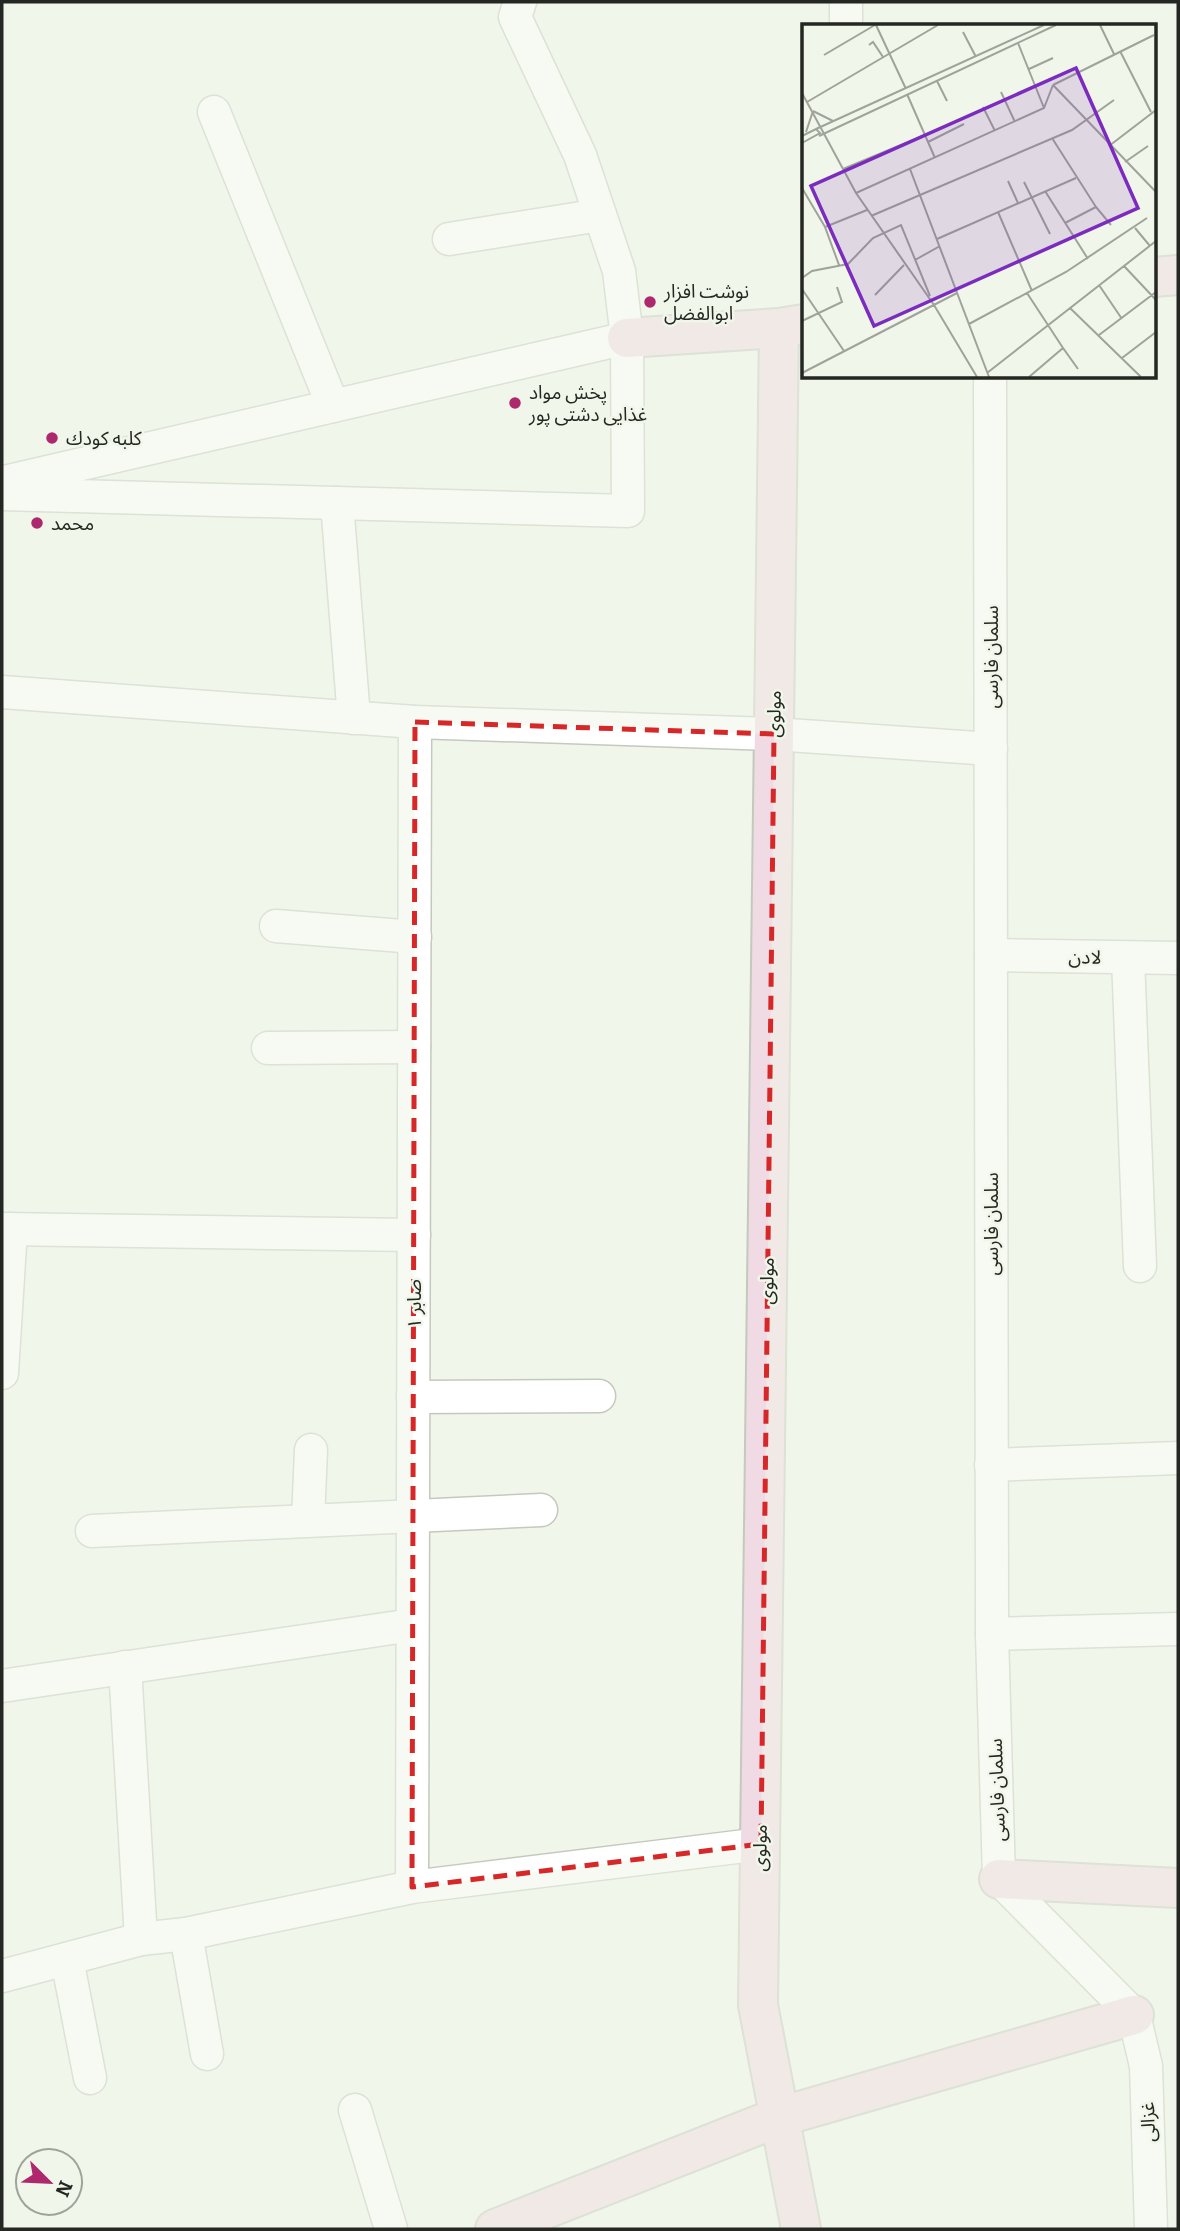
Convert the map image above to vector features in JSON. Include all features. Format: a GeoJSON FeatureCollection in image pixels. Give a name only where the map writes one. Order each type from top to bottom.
{"type":"FeatureCollection","features":[{"type":"Feature","properties":{"kind":"street"},"geometry":{"type":"LineString","coordinates":[[2,494],[628,511],[627,338],[619,271],[580,155],[515,17],[520,2]]}},
{"type":"Feature","properties":{"kind":"street"},"geometry":{"type":"LineString","coordinates":[[846,2],[846,24]]}},
{"type":"Feature","properties":{"kind":"street"},"geometry":{"type":"LineString","coordinates":[[214,112],[333,406]]}},
{"type":"Feature","properties":{"kind":"street"},"geometry":{"type":"LineString","coordinates":[[449,239],[600,215]]}},
{"type":"Feature","properties":{"kind":"street"},"geometry":{"type":"LineString","coordinates":[[1156,277],[1178,275]]}},
{"type":"Feature","properties":{"kind":"street"},"geometry":{"type":"LineString","coordinates":[[2,482],[627,338],[791,326]]}},
{"type":"Feature","properties":{"kind":"street","name":"مولوی"},"geometry":{"type":"LineString","coordinates":[[791,326],[774,734],[758,2005],[801,2229]]}},
{"type":"Feature","properties":{"kind":"street","name":"سلمان فارسی"},"geometry":{"type":"LineString","coordinates":[[990,378],[992,1634],[999,1879]]}},
{"type":"Feature","properties":{"kind":"street"},"geometry":{"type":"LineString","coordinates":[[337,503],[354,718]]}},
{"type":"Feature","properties":{"kind":"street"},"geometry":{"type":"LineString","coordinates":[[2,692],[415,722],[774,734],[991,749]]}},
{"type":"Feature","properties":{"kind":"street","name":"صابر ۱"},"geometry":{"type":"LineString","coordinates":[[412,1887],[415,722]]}},
{"type":"Feature","properties":{"kind":"street"},"geometry":{"type":"LineString","coordinates":[[276,926],[415,937]]}},
{"type":"Feature","properties":{"kind":"street","name":"لادن"},"geometry":{"type":"LineString","coordinates":[[991,955],[1178,958]]}},
{"type":"Feature","properties":{"kind":"street"},"geometry":{"type":"LineString","coordinates":[[1128,958],[1140,1266]]}},
{"type":"Feature","properties":{"kind":"street"},"geometry":{"type":"LineString","coordinates":[[268,1048],[414,1047]]}},
{"type":"Feature","properties":{"kind":"street"},"geometry":{"type":"LineString","coordinates":[[2,1373],[7,1229],[414,1235]]}},
{"type":"Feature","properties":{"kind":"street"},"geometry":{"type":"LineString","coordinates":[[413,1397],[599,1396]]}},
{"type":"Feature","properties":{"kind":"street"},"geometry":{"type":"LineString","coordinates":[[308,1520],[311,1450]]}},
{"type":"Feature","properties":{"kind":"street"},"geometry":{"type":"LineString","coordinates":[[992,1465],[1178,1458]]}},
{"type":"Feature","properties":{"kind":"street"},"geometry":{"type":"LineString","coordinates":[[92,1531],[541,1510]]}},
{"type":"Feature","properties":{"kind":"street"},"geometry":{"type":"LineString","coordinates":[[2,1686],[412,1625]]}},
{"type":"Feature","properties":{"kind":"street"},"geometry":{"type":"LineString","coordinates":[[992,1634],[1178,1629]]}},
{"type":"Feature","properties":{"kind":"street"},"geometry":{"type":"LineString","coordinates":[[125,1667],[141,1940]]}},
{"type":"Feature","properties":{"kind":"street"},"geometry":{"type":"LineString","coordinates":[[2,1976],[141,1940],[186,1934],[412,1887],[761,1844]]}},
{"type":"Feature","properties":{"kind":"street"},"geometry":{"type":"LineString","coordinates":[[999,1879],[1178,1888]]}},
{"type":"Feature","properties":{"kind":"street"},"geometry":{"type":"LineString","coordinates":[[495,2229],[533,2222],[779,2117],[1134,2015],[999,1879]]}},
{"type":"Feature","properties":{"kind":"street"},"geometry":{"type":"LineString","coordinates":[[186,1934],[207,2054]]}},
{"type":"Feature","properties":{"kind":"street"},"geometry":{"type":"LineString","coordinates":[[66,1959],[90,2078]]}},
{"type":"Feature","properties":{"kind":"street","name":"غزالی"},"geometry":{"type":"LineString","coordinates":[[1134,2015],[1146,2066],[1151,2229]]}},
{"type":"Feature","properties":{"kind":"street"},"geometry":{"type":"LineString","coordinates":[[355,2110],[391,2229]]}},
{"type":"Feature","properties":{"kind":"highlighted area"},"geometry":{"type":"Polygon","coordinates":[[[415,722],[774,734],[761,1844],[412,1887],[415,722]]]}},
{"type":"Feature","properties":{"kind":"place","name":"نوشت افزار ابوالفضل"},"geometry":{"type":"Point","coordinates":[650,302]}},
{"type":"Feature","properties":{"kind":"place","name":"پخش مواد غذایی دشتی پور"},"geometry":{"type":"Point","coordinates":[515,403]}},
{"type":"Feature","properties":{"kind":"place","name":"كلبه كودك"},"geometry":{"type":"Point","coordinates":[52,438]}},
{"type":"Feature","properties":{"kind":"place","name":"محمد"},"geometry":{"type":"Point","coordinates":[37,523]}}]}
